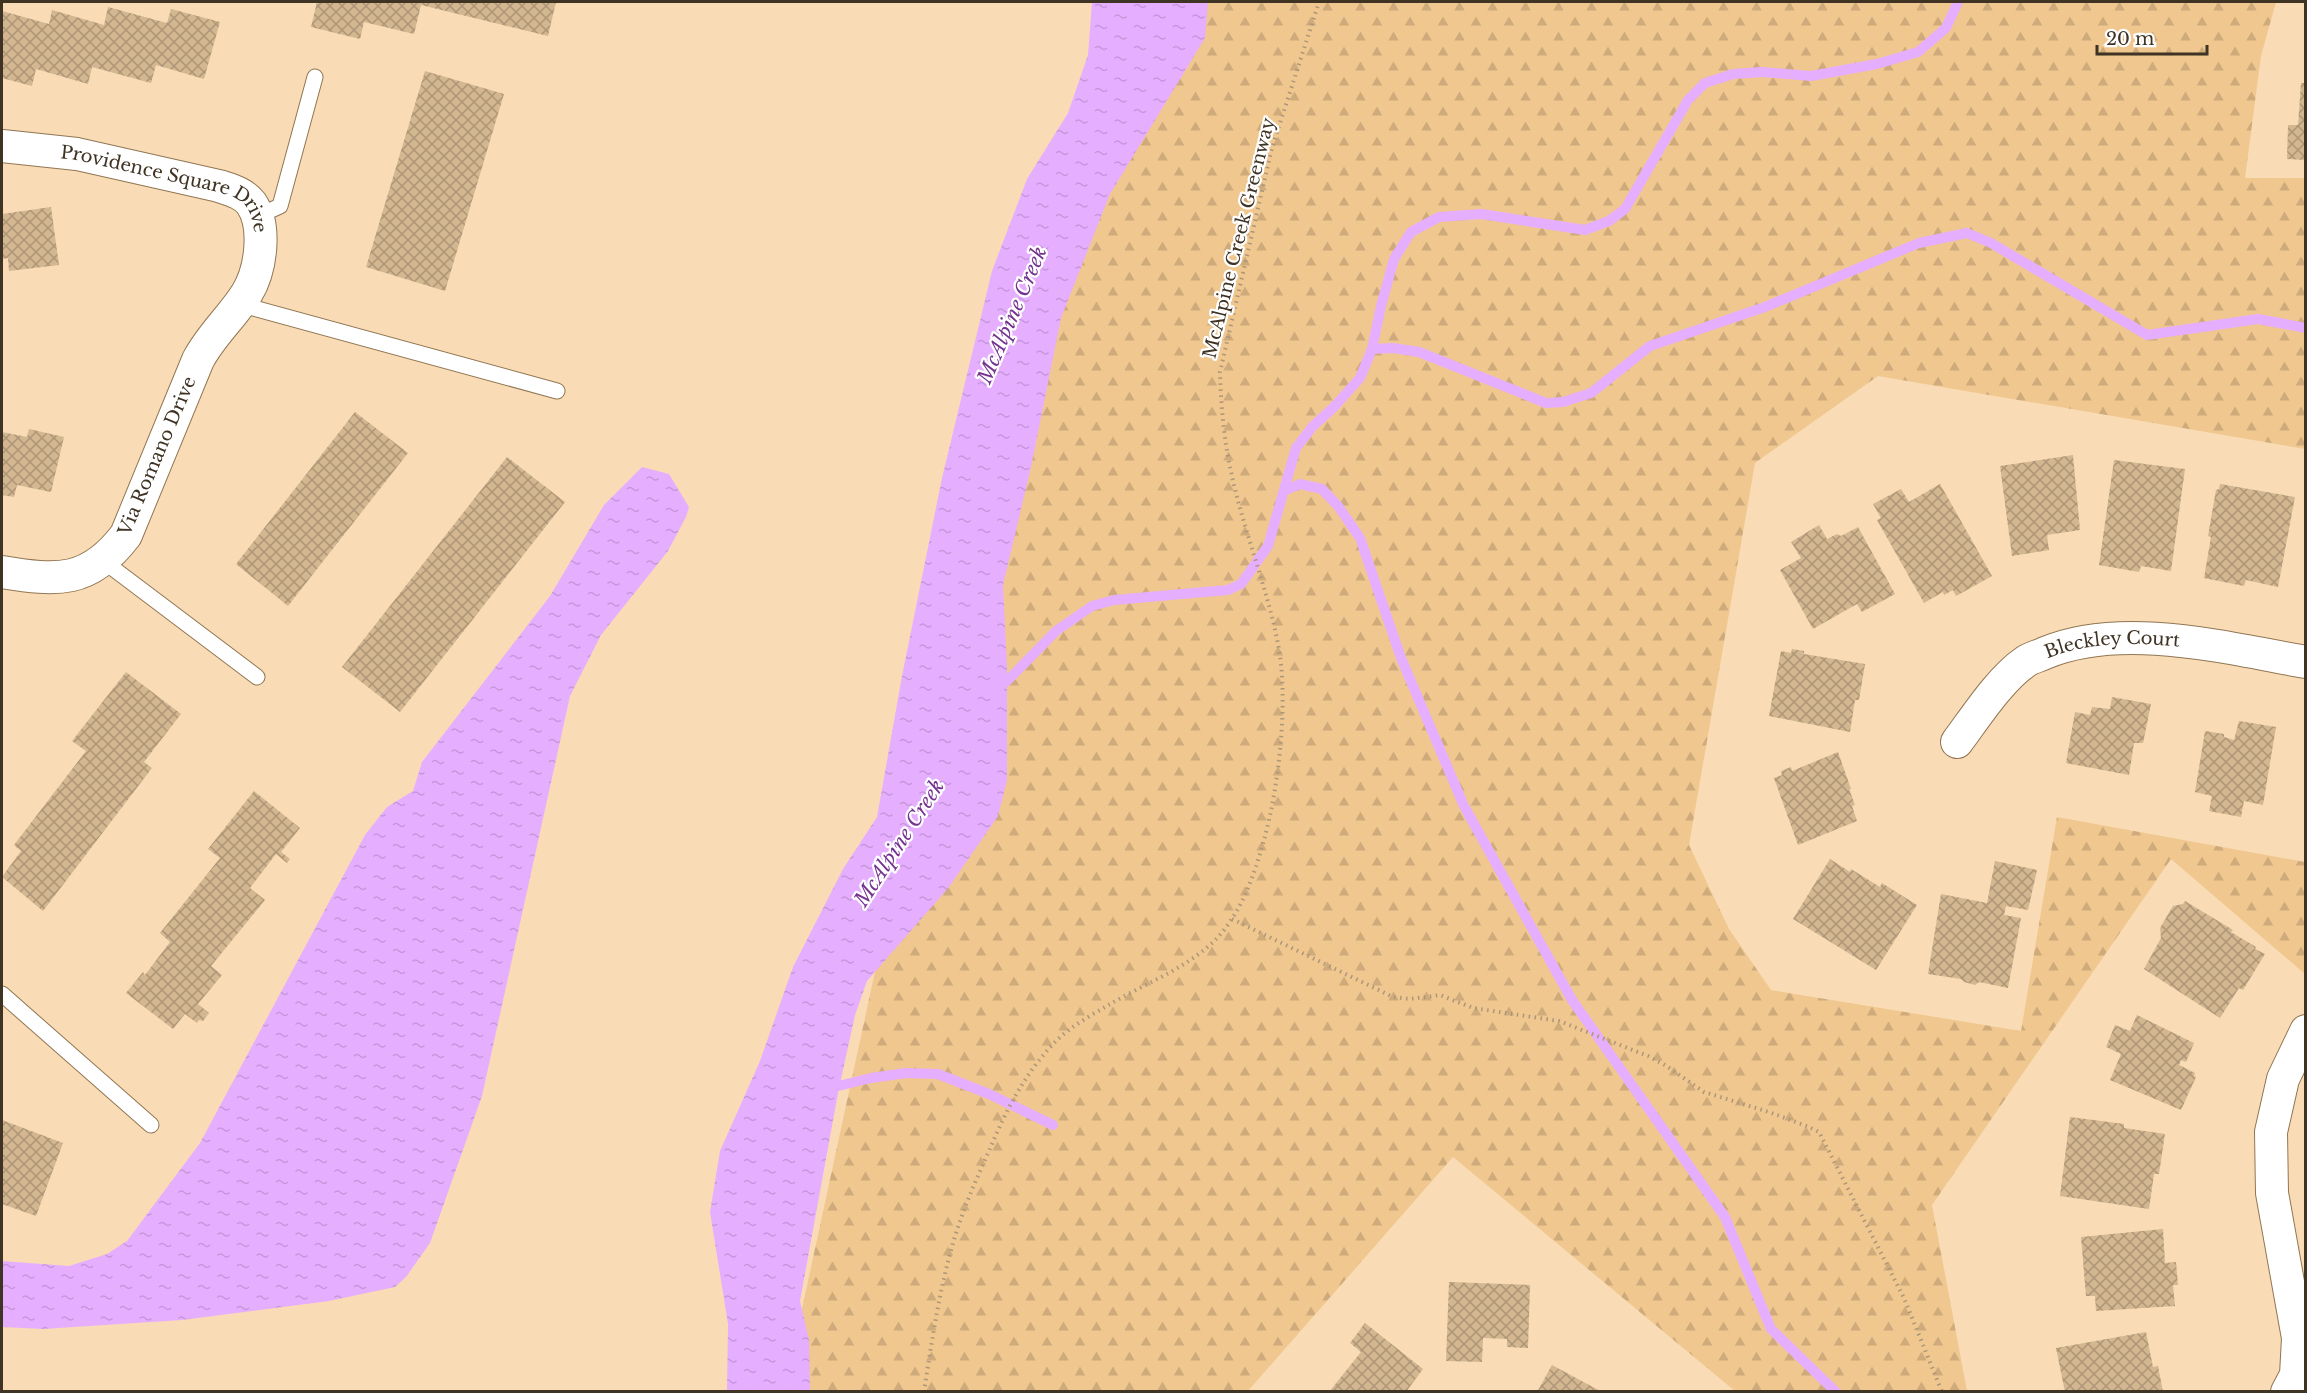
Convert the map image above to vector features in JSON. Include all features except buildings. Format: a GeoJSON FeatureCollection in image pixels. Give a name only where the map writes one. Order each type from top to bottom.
{"type":"FeatureCollection","features":[{"type":"Feature","properties":{"kind":"street","name":"Providence Square Drive"},"geometry":{"type":"LineString","coordinates":[[2,146],[77,154],[219,186],[239,193],[250,202],[258,216],[260,244],[255,274],[243,298]]}},
{"type":"Feature","properties":{"kind":"street","name":"Via Romano Drive"},"geometry":{"type":"LineString","coordinates":[[2,572],[45,579],[67,577],[102,560],[115,550],[126,535],[205,346],[243,298]]}},
{"type":"Feature","properties":{"kind":"street","name":"Bleckley Court"},"geometry":{"type":"LineString","coordinates":[[1957,742],[1994,693],[2025,662],[2063,646],[2105,639],[2183,641],[2306,662]]}},
{"type":"Feature","properties":{"kind":"street"},"geometry":{"type":"LineString","coordinates":[[2287,1392],[2296,1375],[2298,1338],[2272,1193],[2271,1132],[2283,1079],[2306,1031]]}},
{"type":"Feature","properties":{"kind":"lane"},"geometry":{"type":"LineString","coordinates":[[258,216],[280,206],[315,77]]}},
{"type":"Feature","properties":{"kind":"lane"},"geometry":{"type":"LineString","coordinates":[[243,298],[557,391]]}},
{"type":"Feature","properties":{"kind":"lane"},"geometry":{"type":"LineString","coordinates":[[102,560],[257,677]]}},
{"type":"Feature","properties":{"kind":"lane"},"geometry":{"type":"LineString","coordinates":[[2,994],[151,1125]]}},
{"type":"Feature","properties":{"kind":"path","name":"McAlpine Creek Greenway"},"geometry":{"type":"LineString","coordinates":[[924,1392],[950,1252],[964,1210],[1000,1125],[1022,1085],[1056,1040],[1085,1018],[1183,964],[1213,943],[1241,904],[1265,838],[1275,789],[1283,719],[1283,675],[1278,643],[1232,476],[1221,403],[1220,372],[1272,148],[1319,2]]}},
{"type":"Feature","properties":{"kind":"path"},"geometry":{"type":"LineString","coordinates":[[1232,919],[1393,997],[1410,999],[1440,995],[1473,1008],[1559,1021],[1665,1065],[1704,1092],[1769,1112],[1809,1126],[1819,1132],[1904,1298],[1942,1392]]}},
{"type":"Feature","properties":{"kind":"green space"},"geometry":{"type":"Polygon","coordinates":[[[1107,2],[2276,2],[2261,56],[2245,178],[2305,178],[2305,449],[1878,376],[1755,463],[1689,845],[1729,929],[1771,990],[2021,1031],[2057,817],[2305,862],[2305,974],[2171,859],[1932,1205],[1967,1391],[1735,1391],[1453,1157],[1248,1391],[784,1392],[974,514],[1107,2]]]}},
{"type":"Feature","properties":{"kind":"water","name":"McAlpine Creek"},"geometry":{"type":"Polygon","coordinates":[[[1092,2],[1208,2],[1205,38],[1110,194],[1061,318],[1031,467],[1003,585],[1007,667],[1007,780],[998,816],[949,887],[867,981],[855,1015],[838,1093],[800,1301],[809,1340],[810,1391],[727,1391],[728,1324],[710,1212],[720,1151],[760,1061],[793,967],[843,869],[877,817],[902,676],[942,478],[992,271],[1027,179],[1068,113],[1088,55],[1092,2]]]}},
{"type":"Feature","properties":{"kind":"water"},"geometry":{"type":"Polygon","coordinates":[[[642,467],[669,474],[689,507],[668,551],[601,635],[570,696],[482,1096],[430,1243],[406,1277],[395,1287],[329,1301],[182,1320],[43,1329],[2,1327],[2,1261],[69,1266],[107,1254],[127,1241],[200,1143],[365,835],[387,807],[413,791],[422,762],[550,596],[604,505],[642,467]]]}},
{"type":"Feature","properties":{"kind":"waterway"},"geometry":{"type":"LineString","coordinates":[[997,688],[1007,681],[1056,631],[1092,606],[1114,600],[1228,590],[1241,584],[1268,546],[1296,448],[1313,426],[1360,378],[1372,349],[1394,259],[1411,232],[1439,217],[1481,214],[1585,230],[1609,221],[1625,209],[1688,100],[1705,83],[1733,74],[1762,72],[1811,76],[1877,64],[1918,52],[1946,28],[1958,2]]}},
{"type":"Feature","properties":{"kind":"waterway"},"geometry":{"type":"LineString","coordinates":[[1372,349],[1393,348],[1419,352],[1546,403],[1563,402],[1591,393],[1650,346],[1765,307],[1919,243],[1967,233],[1991,243],[2147,335],[2258,319],[2306,328]]}},
{"type":"Feature","properties":{"kind":"waterway"},"geometry":{"type":"LineString","coordinates":[[1286,490],[1300,484],[1322,489],[1338,506],[1360,538],[1401,658],[1464,806],[1572,1000],[1725,1217],[1771,1329],[1836,1392]]}},
{"type":"Feature","properties":{"kind":"waterway"},"geometry":{"type":"LineString","coordinates":[[826,1089],[871,1078],[906,1073],[938,1074],[989,1094],[1053,1125]]}}]}
